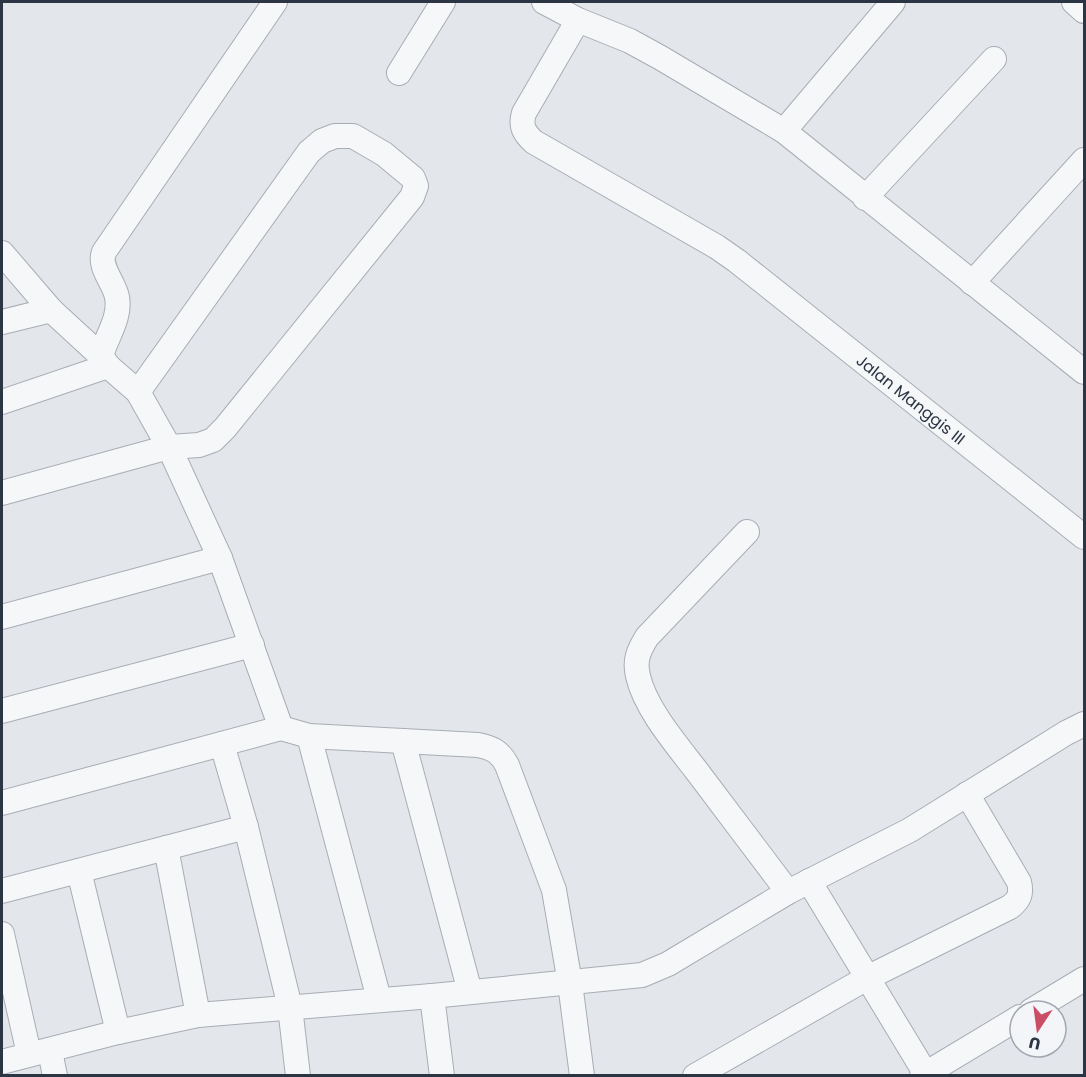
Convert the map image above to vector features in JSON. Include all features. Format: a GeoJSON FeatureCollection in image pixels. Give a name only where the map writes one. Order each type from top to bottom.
{"type":"FeatureCollection","features":[{"type":"Feature","properties":{"kind":"street"},"geometry":{"type":"LineString","coordinates":[[104,361],[118,305],[114,288],[102,261],[104,252],[275,2]]}},
{"type":"Feature","properties":{"kind":"street"},"geometry":{"type":"LineString","coordinates":[[399,73],[443,2]]}},
{"type":"Feature","properties":{"kind":"street"},"geometry":{"type":"LineString","coordinates":[[544,2],[578,20],[630,41],[784,131],[1084,372]]}},
{"type":"Feature","properties":{"kind":"street"},"geometry":{"type":"LineString","coordinates":[[784,131],[893,2]]}},
{"type":"Feature","properties":{"kind":"street"},"geometry":{"type":"LineString","coordinates":[[1074,2],[1084,10]]}},
{"type":"Feature","properties":{"kind":"street","name":"Jalan Manggis III"},"geometry":{"type":"LineString","coordinates":[[578,20],[524,113],[521,123],[525,134],[534,142],[717,247],[737,261],[1083,533]]}},
{"type":"Feature","properties":{"kind":"street"},"geometry":{"type":"LineString","coordinates":[[865,198],[994,59]]}},
{"type":"Feature","properties":{"kind":"street"},"geometry":{"type":"LineString","coordinates":[[2,493],[169,447],[199,445],[213,440],[412,197],[416,186],[413,178],[384,154],[353,136],[335,135],[322,141],[309,152],[138,392]]}},
{"type":"Feature","properties":{"kind":"street"},"geometry":{"type":"LineString","coordinates":[[972,283],[1084,160]]}},
{"type":"Feature","properties":{"kind":"street"},"geometry":{"type":"LineString","coordinates":[[2,253],[51,310],[138,392],[169,447],[220,558],[281,728]]}},
{"type":"Feature","properties":{"kind":"street"},"geometry":{"type":"LineString","coordinates":[[2,322],[51,310]]}},
{"type":"Feature","properties":{"kind":"street"},"geometry":{"type":"LineString","coordinates":[[2,402],[104,361]]}},
{"type":"Feature","properties":{"kind":"street"},"geometry":{"type":"LineString","coordinates":[[747,532],[647,637],[639,649],[636,668],[641,687],[675,742],[788,892]]}},
{"type":"Feature","properties":{"kind":"street"},"geometry":{"type":"LineString","coordinates":[[2,617],[220,558]]}},
{"type":"Feature","properties":{"kind":"street"},"geometry":{"type":"LineString","coordinates":[[2,711],[252,645]]}},
{"type":"Feature","properties":{"kind":"street"},"geometry":{"type":"LineString","coordinates":[[2,1062],[118,1032],[198,1015],[432,996],[642,975],[657,970],[788,892],[910,830],[1084,724]]}},
{"type":"Feature","properties":{"kind":"street"},"geometry":{"type":"LineString","coordinates":[[2,803],[281,728],[309,736],[491,748],[501,754],[507,765],[554,890],[570,983],[582,1076]]}},
{"type":"Feature","properties":{"kind":"street"},"geometry":{"type":"LineString","coordinates":[[309,736],[379,999]]}},
{"type":"Feature","properties":{"kind":"street"},"geometry":{"type":"LineString","coordinates":[[403,741],[470,992]]}},
{"type":"Feature","properties":{"kind":"street"},"geometry":{"type":"LineString","coordinates":[[222,744],[246,827],[290,1007],[298,1076]]}},
{"type":"Feature","properties":{"kind":"street"},"geometry":{"type":"LineString","coordinates":[[695,1076],[867,978],[1018,901],[1022,892],[1019,882],[967,795]]}},
{"type":"Feature","properties":{"kind":"street"},"geometry":{"type":"LineString","coordinates":[[2,891],[246,827]]}},
{"type":"Feature","properties":{"kind":"street"},"geometry":{"type":"LineString","coordinates":[[166,848],[198,1015]]}},
{"type":"Feature","properties":{"kind":"street"},"geometry":{"type":"LineString","coordinates":[[79,871],[118,1032]]}},
{"type":"Feature","properties":{"kind":"street"},"geometry":{"type":"LineString","coordinates":[[809,881],[925,1075],[1008,1024]]}},
{"type":"Feature","properties":{"kind":"street"},"geometry":{"type":"LineString","coordinates":[[2,934],[40,1052],[55,1076]]}},
{"type":"Feature","properties":{"kind":"street"},"geometry":{"type":"LineString","coordinates":[[1051,999],[1084,979]]}},
{"type":"Feature","properties":{"kind":"street"},"geometry":{"type":"LineString","coordinates":[[432,996],[442,1076]]}}]}
